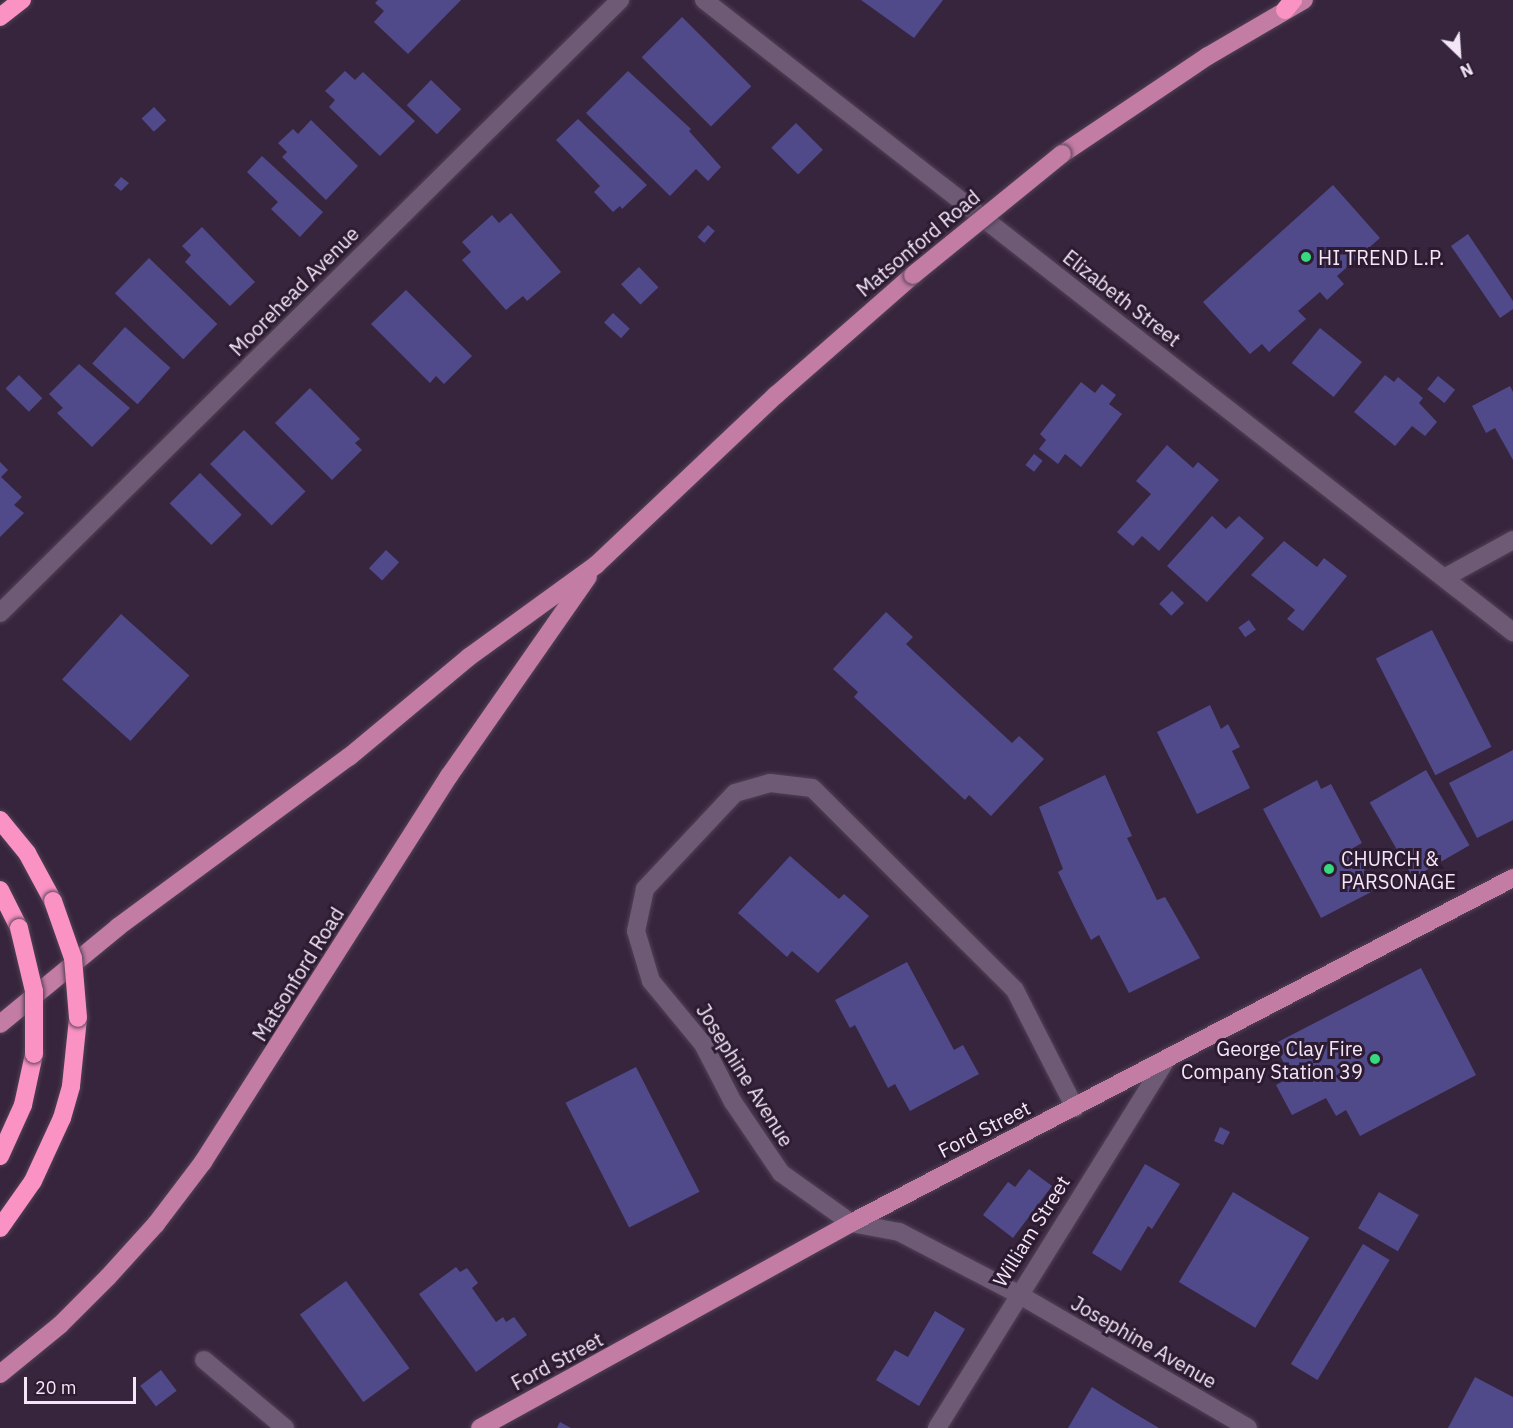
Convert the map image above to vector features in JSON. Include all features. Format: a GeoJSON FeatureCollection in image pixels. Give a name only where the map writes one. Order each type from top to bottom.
{"type":"FeatureCollection","features":[{"type":"Feature","properties":{"kind":"highway"},"geometry":{"type":"LineString","coordinates":[[0,17],[22,0]]}},
{"type":"Feature","properties":{"kind":"highway"},"geometry":{"type":"LineString","coordinates":[[0,820],[27,853],[53,901],[73,958],[78,1018],[71,1086],[54,1139],[33,1181],[0,1228]]}},
{"type":"Feature","properties":{"kind":"highway"},"geometry":{"type":"LineString","coordinates":[[0,890],[19,928],[34,991],[34,1054],[23,1105],[0,1155]]}},
{"type":"Feature","properties":{"kind":"main road","name":"Matsonford Road"},"geometry":{"type":"LineString","coordinates":[[0,1024],[118,927],[349,757],[470,657],[596,565],[776,395],[913,275],[1062,154],[1189,68],[1289,5],[1304,0]]}},
{"type":"Feature","properties":{"kind":"main road","name":"Matsonford Road"},"geometry":{"type":"LineString","coordinates":[[0,1374],[60,1325],[108,1277],[156,1224],[203,1162],[449,776],[596,565]]}},
{"type":"Feature","properties":{"kind":"main road","name":"Ford Street"},"geometry":{"type":"LineString","coordinates":[[480,1428],[851,1222],[1075,1108],[1513,878]]}},
{"type":"Feature","properties":{"kind":"street","name":"Moorehead Avenue"},"geometry":{"type":"LineString","coordinates":[[0,613],[620,0]]}},
{"type":"Feature","properties":{"kind":"street","name":"Elizabeth Street"},"geometry":{"type":"LineString","coordinates":[[704,0],[1513,632]]}},
{"type":"Feature","properties":{"kind":"street"},"geometry":{"type":"LineString","coordinates":[[1444,578],[1513,540]]}},
{"type":"Feature","properties":{"kind":"street","name":"Josephine Avenue"},"geometry":{"type":"LineString","coordinates":[[1075,1108],[1015,990],[812,788],[770,783],[735,793],[645,889],[636,931],[651,981],[703,1044],[733,1101],[780,1173],[851,1222],[899,1232],[1018,1294],[1248,1428]]}},
{"type":"Feature","properties":{"kind":"street","name":"William Street"},"geometry":{"type":"LineString","coordinates":[[937,1428],[1018,1294],[1166,1060]]}},
{"type":"Feature","properties":{"kind":"street"},"geometry":{"type":"LineString","coordinates":[[204,1360],[285,1428]]}},
{"type":"Feature","properties":{"kind":"building"},"geometry":{"type":"Polygon","coordinates":[[[378,0],[461,0],[408,54],[374,22],[384,11],[375,3],[378,0]]]}},
{"type":"Feature","properties":{"kind":"building"},"geometry":{"type":"Polygon","coordinates":[[[861,0],[943,0],[914,38],[861,0]]]}},
{"type":"Feature","properties":{"kind":"building"},"geometry":{"type":"Polygon","coordinates":[[[682,17],[751,86],[711,127],[642,57],[682,17]]]}},
{"type":"Feature","properties":{"kind":"building"},"geometry":{"type":"Polygon","coordinates":[[[345,71],[355,80],[363,72],[415,121],[380,156],[329,107],[335,100],[325,91],[345,71]]]}},
{"type":"Feature","properties":{"kind":"building"},"geometry":{"type":"Polygon","coordinates":[[[628,71],[691,129],[689,131],[721,167],[708,181],[696,169],[670,196],[586,113],[628,71]]]}},
{"type":"Feature","properties":{"kind":"building"},"geometry":{"type":"Polygon","coordinates":[[[431,80],[461,109],[437,134],[407,105],[431,80]]]}},
{"type":"Feature","properties":{"kind":"building"},"geometry":{"type":"Polygon","coordinates":[[[154,107],[166,120],[154,132],[142,119],[154,107]]]}},
{"type":"Feature","properties":{"kind":"building"},"geometry":{"type":"Polygon","coordinates":[[[578,119],[647,185],[622,209],[620,206],[613,212],[594,192],[600,186],[556,140],[578,119]]]}},
{"type":"Feature","properties":{"kind":"building"},"geometry":{"type":"Polygon","coordinates":[[[311,120],[358,166],[326,200],[282,157],[287,152],[278,143],[293,129],[298,134],[311,120]]]}},
{"type":"Feature","properties":{"kind":"building"},"geometry":{"type":"Polygon","coordinates":[[[796,123],[823,150],[798,175],[771,148],[796,123]]]}},
{"type":"Feature","properties":{"kind":"building"},"geometry":{"type":"Polygon","coordinates":[[[262,156],[323,212],[300,237],[271,209],[278,202],[247,172],[262,156]]]}},
{"type":"Feature","properties":{"kind":"building"},"geometry":{"type":"Polygon","coordinates":[[[121,177],[129,183],[121,191],[114,185],[121,177]]]}},
{"type":"Feature","properties":{"kind":"building","name":"HI TREND L.P."},"geometry":{"type":"Polygon","coordinates":[[[1333,185],[1380,238],[1337,276],[1344,284],[1327,300],[1320,292],[1298,311],[1306,319],[1269,352],[1262,344],[1250,354],[1203,302],[1333,185]]]}},
{"type":"Feature","properties":{"kind":"building"},"geometry":{"type":"Polygon","coordinates":[[[511,213],[561,272],[527,301],[523,296],[506,310],[462,260],[471,252],[462,242],[492,215],[499,223],[511,213]]]}},
{"type":"Feature","properties":{"kind":"building"},"geometry":{"type":"Polygon","coordinates":[[[708,225],[715,231],[704,243],[698,237],[708,225]]]}},
{"type":"Feature","properties":{"kind":"building"},"geometry":{"type":"Polygon","coordinates":[[[202,227],[255,282],[230,306],[185,262],[191,255],[182,246],[202,227]]]}},
{"type":"Feature","properties":{"kind":"building"},"geometry":{"type":"Polygon","coordinates":[[[1468,234],[1513,301],[1513,309],[1500,318],[1451,246],[1468,234]]]}},
{"type":"Feature","properties":{"kind":"building"},"geometry":{"type":"Polygon","coordinates":[[[149,258],[217,324],[183,359],[115,293],[149,258]]]}},
{"type":"Feature","properties":{"kind":"building"},"geometry":{"type":"Polygon","coordinates":[[[639,267],[658,287],[640,305],[621,284],[639,267]]]}},
{"type":"Feature","properties":{"kind":"building"},"geometry":{"type":"Polygon","coordinates":[[[406,290],[472,356],[444,384],[436,376],[430,383],[371,324],[406,290]]]}},
{"type":"Feature","properties":{"kind":"building"},"geometry":{"type":"Polygon","coordinates":[[[613,313],[630,329],[621,338],[604,323],[613,313]]]}},
{"type":"Feature","properties":{"kind":"building"},"geometry":{"type":"Polygon","coordinates":[[[125,327],[170,368],[138,404],[92,363],[125,327]]]}},
{"type":"Feature","properties":{"kind":"building"},"geometry":{"type":"Polygon","coordinates":[[[1320,328],[1362,362],[1334,397],[1292,363],[1320,328]]]}},
{"type":"Feature","properties":{"kind":"building"},"geometry":{"type":"Polygon","coordinates":[[[79,364],[130,408],[92,447],[57,413],[63,408],[49,394],[79,364]]]}},
{"type":"Feature","properties":{"kind":"building"},"geometry":{"type":"Polygon","coordinates":[[[19,375],[42,398],[29,412],[6,388],[19,375]]]}},
{"type":"Feature","properties":{"kind":"building"},"geometry":{"type":"Polygon","coordinates":[[[1385,375],[1394,382],[1398,377],[1423,398],[1419,403],[1437,422],[1425,436],[1412,426],[1395,446],[1354,412],[1385,375]]]}},
{"type":"Feature","properties":{"kind":"building"},"geometry":{"type":"Polygon","coordinates":[[[1438,376],[1455,390],[1444,403],[1427,389],[1438,376]]]}},
{"type":"Feature","properties":{"kind":"building"},"geometry":{"type":"Polygon","coordinates":[[[1081,382],[1095,393],[1102,384],[1116,395],[1109,404],[1122,414],[1081,467],[1065,454],[1058,464],[1039,449],[1046,440],[1040,434],[1081,382]]]}},
{"type":"Feature","properties":{"kind":"building"},"geometry":{"type":"Polygon","coordinates":[[[1510,386],[1513,392],[1513,460],[1495,428],[1486,433],[1472,406],[1510,386]]]}},
{"type":"Feature","properties":{"kind":"building"},"geometry":{"type":"Polygon","coordinates":[[[310,388],[360,439],[355,443],[362,450],[332,480],[275,423],[310,388]]]}},
{"type":"Feature","properties":{"kind":"building"},"geometry":{"type":"Polygon","coordinates":[[[244,430],[306,492],[272,525],[210,464],[244,430]]]}},
{"type":"Feature","properties":{"kind":"building"},"geometry":{"type":"Polygon","coordinates":[[[1167,445],[1193,468],[1198,462],[1219,480],[1159,551],[1142,536],[1133,546],[1117,532],[1151,494],[1136,481],[1167,445]]]}},
{"type":"Feature","properties":{"kind":"building"},"geometry":{"type":"Polygon","coordinates":[[[1034,454],[1043,461],[1034,472],[1025,465],[1034,454]]]}},
{"type":"Feature","properties":{"kind":"building"},"geometry":{"type":"Polygon","coordinates":[[[0,462],[8,470],[1,477],[22,497],[14,505],[24,513],[0,537],[0,462]]]}},
{"type":"Feature","properties":{"kind":"building"},"geometry":{"type":"Polygon","coordinates":[[[200,473],[242,515],[211,545],[170,503],[200,473]]]}},
{"type":"Feature","properties":{"kind":"building"},"geometry":{"type":"Polygon","coordinates":[[[1212,516],[1226,529],[1239,516],[1264,538],[1207,602],[1167,566],[1212,516]]]}},
{"type":"Feature","properties":{"kind":"building"},"geometry":{"type":"Polygon","coordinates":[[[1284,541],[1317,567],[1324,558],[1347,576],[1303,631],[1287,619],[1295,610],[1251,575],[1284,541]]]}},
{"type":"Feature","properties":{"kind":"building"},"geometry":{"type":"Polygon","coordinates":[[[386,550],[399,562],[382,581],[369,568],[386,550]]]}},
{"type":"Feature","properties":{"kind":"building"},"geometry":{"type":"Polygon","coordinates":[[[1172,591],[1184,603],[1171,616],[1159,604],[1172,591]]]}},
{"type":"Feature","properties":{"kind":"building"},"geometry":{"type":"Polygon","coordinates":[[[886,612],[913,637],[906,644],[958,693],[1012,743],[1019,736],[1044,759],[991,816],[969,795],[965,800],[854,697],[858,692],[833,669],[886,612]]]}},
{"type":"Feature","properties":{"kind":"building"},"geometry":{"type":"Polygon","coordinates":[[[121,614],[189,676],[130,741],[62,679],[121,614]]]}},
{"type":"Feature","properties":{"kind":"building"},"geometry":{"type":"Polygon","coordinates":[[[1249,620],[1256,630],[1245,637],[1238,627],[1249,620]]]}},
{"type":"Feature","properties":{"kind":"building"},"geometry":{"type":"Polygon","coordinates":[[[1432,630],[1491,747],[1435,775],[1376,659],[1432,630]]]}},
{"type":"Feature","properties":{"kind":"building"},"geometry":{"type":"Polygon","coordinates":[[[1210,705],[1221,729],[1228,724],[1240,747],[1232,751],[1250,788],[1197,814],[1157,732],[1210,705]]]}},
{"type":"Feature","properties":{"kind":"building"},"geometry":{"type":"Polygon","coordinates":[[[1513,750],[1513,820],[1477,838],[1449,783],[1513,750]]]}},
{"type":"Feature","properties":{"kind":"building"},"geometry":{"type":"Polygon","coordinates":[[[1426,770],[1470,845],[1413,878],[1370,803],[1426,770]]]}},
{"type":"Feature","properties":{"kind":"building"},"geometry":{"type":"Polygon","coordinates":[[[1105,775],[1132,836],[1127,838],[1157,900],[1165,897],[1200,958],[1129,993],[1099,935],[1091,940],[1074,906],[1058,872],[1063,869],[1039,807],[1105,775]]]}},
{"type":"Feature","properties":{"kind":"building","name":"CHURCH & PARSONAGE"},"geometry":{"type":"Polygon","coordinates":[[[1317,780],[1321,789],[1331,784],[1362,843],[1353,848],[1375,890],[1321,918],[1263,809],[1317,780]]]}},
{"type":"Feature","properties":{"kind":"building"},"geometry":{"type":"Polygon","coordinates":[[[790,856],[839,899],[844,894],[869,916],[818,973],[792,951],[787,957],[738,913],[790,856]]]}},
{"type":"Feature","properties":{"kind":"building"},"geometry":{"type":"Polygon","coordinates":[[[907,962],[954,1050],[963,1045],[979,1074],[910,1111],[895,1084],[888,1088],[855,1025],[850,1028],[835,1000],[907,962]]]}},
{"type":"Feature","properties":{"kind":"building","name":"George Clay Fire Company Station 39"},"geometry":{"type":"Polygon","coordinates":[[[1421,968],[1476,1075],[1360,1136],[1346,1110],[1336,1116],[1326,1098],[1292,1115],[1276,1085],[1291,1077],[1274,1044],[1421,968]]]}},
{"type":"Feature","properties":{"kind":"building"},"geometry":{"type":"Polygon","coordinates":[[[636,1067],[700,1192],[629,1228],[566,1103],[636,1067]]]}},
{"type":"Feature","properties":{"kind":"building"},"geometry":{"type":"Polygon","coordinates":[[[1220,1127],[1230,1132],[1223,1145],[1214,1141],[1220,1127]]]}},
{"type":"Feature","properties":{"kind":"building"},"geometry":{"type":"Polygon","coordinates":[[[1145,1164],[1180,1184],[1152,1229],[1148,1226],[1121,1271],[1092,1253],[1145,1164]]]}},
{"type":"Feature","properties":{"kind":"building"},"geometry":{"type":"Polygon","coordinates":[[[1029,1169],[1052,1186],[1013,1238],[983,1215],[1008,1182],[1015,1187],[1029,1169]]]}},
{"type":"Feature","properties":{"kind":"building"},"geometry":{"type":"Polygon","coordinates":[[[1233,1192],[1309,1238],[1255,1328],[1179,1282],[1233,1192]]]}},
{"type":"Feature","properties":{"kind":"building"},"geometry":{"type":"Polygon","coordinates":[[[1379,1192],[1419,1215],[1398,1251],[1358,1228],[1379,1192]]]}},
{"type":"Feature","properties":{"kind":"building"},"geometry":{"type":"Polygon","coordinates":[[[1363,1244],[1390,1260],[1317,1380],[1291,1364],[1363,1244]]]}},
{"type":"Feature","properties":{"kind":"building"},"geometry":{"type":"Polygon","coordinates":[[[456,1267],[460,1272],[467,1268],[478,1283],[472,1288],[496,1322],[503,1317],[506,1322],[514,1317],[527,1335],[476,1372],[419,1294],[456,1267]]]}},
{"type":"Feature","properties":{"kind":"building"},"geometry":{"type":"Polygon","coordinates":[[[346,1281],[409,1368],[363,1402],[300,1315],[346,1281]]]}},
{"type":"Feature","properties":{"kind":"building"},"geometry":{"type":"Polygon","coordinates":[[[935,1311],[965,1329],[919,1406],[876,1380],[895,1350],[908,1357],[935,1311]]]}},
{"type":"Feature","properties":{"kind":"building"},"geometry":{"type":"Polygon","coordinates":[[[161,1370],[177,1391],[156,1406],[140,1386],[161,1370]]]}},
{"type":"Feature","properties":{"kind":"building"},"geometry":{"type":"Polygon","coordinates":[[[1475,1377],[1513,1397],[1513,1428],[1448,1428],[1475,1377]]]}},
{"type":"Feature","properties":{"kind":"building"},"geometry":{"type":"Polygon","coordinates":[[[1092,1387],[1122,1406],[1159,1428],[1068,1428],[1092,1387]]]}},
{"type":"Feature","properties":{"kind":"building"},"geometry":{"type":"Polygon","coordinates":[[[560,1422],[571,1428],[557,1428],[560,1422]]]}},
{"type":"Feature","properties":{"kind":"place","name":"HI TREND L.P."},"geometry":{"type":"Point","coordinates":[1306,257]}},
{"type":"Feature","properties":{"kind":"place","name":"CHURCH & PARSONAGE"},"geometry":{"type":"Point","coordinates":[1329,869]}},
{"type":"Feature","properties":{"kind":"place","name":"George Clay Fire Company Station 39"},"geometry":{"type":"Point","coordinates":[1375,1059]}}]}
